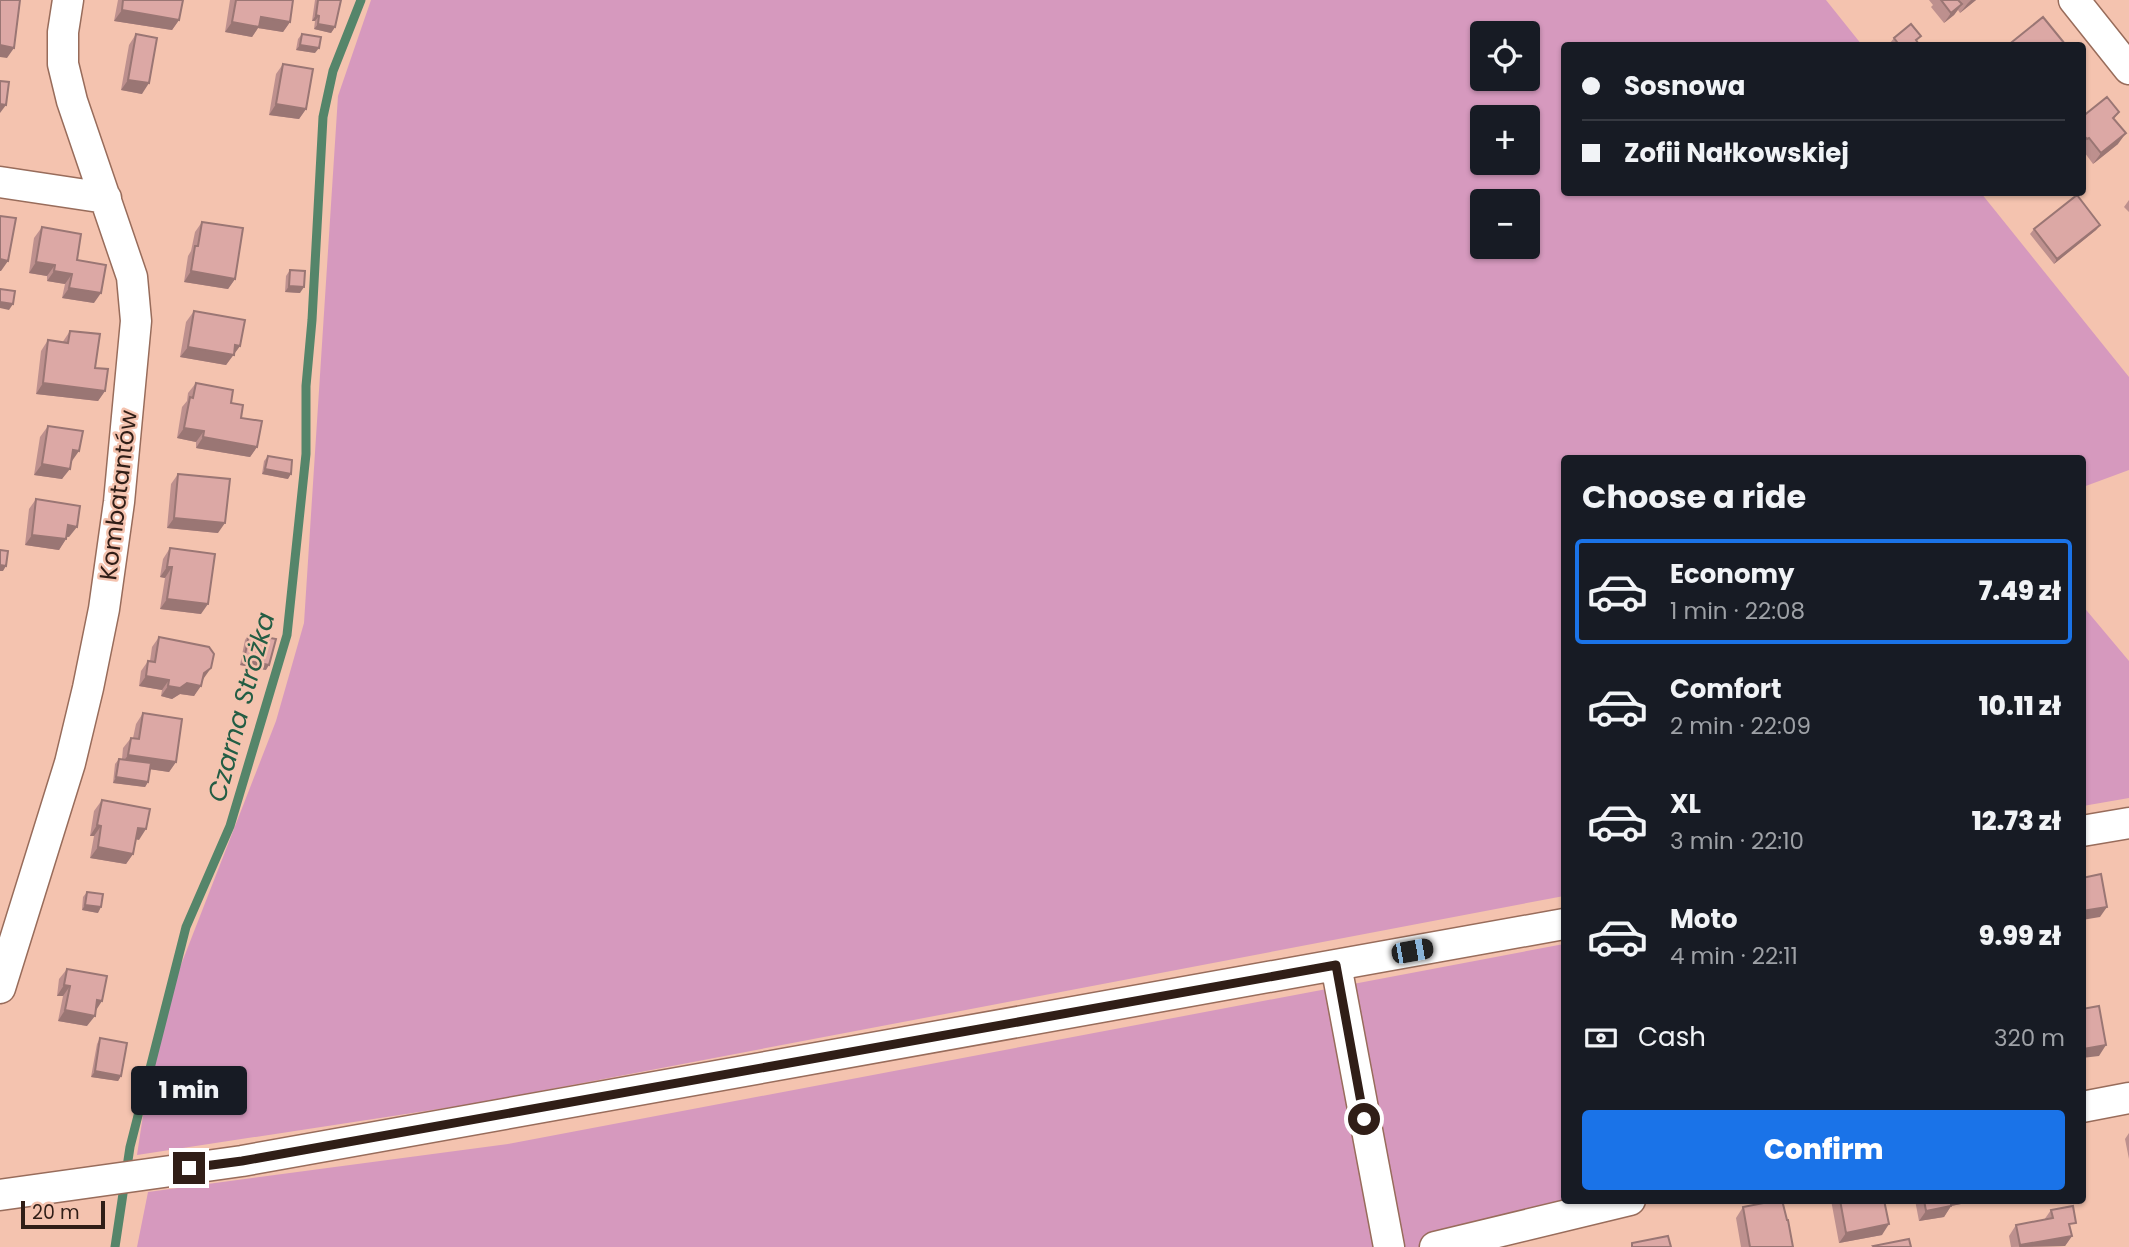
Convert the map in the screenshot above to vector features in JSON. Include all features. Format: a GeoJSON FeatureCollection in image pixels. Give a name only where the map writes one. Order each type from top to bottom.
{"type":"FeatureCollection","features":[{"type":"Feature","properties":{"kind":"street","name":"Kombatantów"},"geometry":{"type":"LineString","coordinates":[[0,988],[69,763],[89,688],[115,529],[136,321],[132,277],[72,101],[63,64],[63,32],[68,0]]}},
{"type":"Feature","properties":{"kind":"street"},"geometry":{"type":"LineString","coordinates":[[2074,0],[2129,69]]}},
{"type":"Feature","properties":{"kind":"street"},"geometry":{"type":"LineString","coordinates":[[0,182],[106,198]]}},
{"type":"Feature","properties":{"kind":"street"},"geometry":{"type":"LineString","coordinates":[[2086,830],[2129,823]]}},
{"type":"Feature","properties":{"kind":"street"},"geometry":{"type":"LineString","coordinates":[[0,1195],[242,1161],[1561,925]]}},
{"type":"Feature","properties":{"kind":"street"},"geometry":{"type":"LineString","coordinates":[[1336,965],[1389,1247]]}},
{"type":"Feature","properties":{"kind":"street"},"geometry":{"type":"LineString","coordinates":[[2086,1107],[2129,1098]]}},
{"type":"Feature","properties":{"kind":"street"},"geometry":{"type":"LineString","coordinates":[[1435,1247],[1613,1204]]}},
{"type":"Feature","properties":{"kind":"shaded area"},"geometry":{"type":"Polygon","coordinates":[[[371,0],[1826,0],[1860,42],[1561,42],[1561,196],[1983,196],[2129,377],[2129,470],[2086,486],[2086,455],[1561,455],[1561,897],[478,1103],[137,1155],[156,1029],[276,721],[304,623],[338,96],[371,0]]]}},
{"type":"Feature","properties":{"kind":"shaded area"},"geometry":{"type":"Polygon","coordinates":[[[2086,610],[2129,661],[2129,798],[2086,805],[2086,610]]]}},
{"type":"Feature","properties":{"kind":"shaded area"},"geometry":{"type":"Polygon","coordinates":[[[1561,945],[1561,1201],[1435,1247],[137,1247],[148,1192],[508,1144],[1561,945]]]}},
{"type":"Feature","properties":{"kind":"building"},"geometry":{"type":"Polygon","coordinates":[[[0,0],[20,0],[14,48],[0,45],[0,0]]]}},
{"type":"Feature","properties":{"kind":"building"},"geometry":{"type":"Polygon","coordinates":[[[123,0],[183,0],[179,20],[122,10],[123,0]]]}},
{"type":"Feature","properties":{"kind":"building"},"geometry":{"type":"Polygon","coordinates":[[[236,0],[293,0],[290,22],[261,17],[259,27],[232,22],[236,0]]]}},
{"type":"Feature","properties":{"kind":"building"},"geometry":{"type":"Polygon","coordinates":[[[318,0],[341,0],[335,27],[318,24],[318,0]]]}},
{"type":"Feature","properties":{"kind":"building"},"geometry":{"type":"Polygon","coordinates":[[[1941,0],[1958,0],[1962,4],[1951,13],[1941,0]]]}},
{"type":"Feature","properties":{"kind":"building"},"geometry":{"type":"Polygon","coordinates":[[[2043,17],[2063,42],[2012,42],[2043,17]]]}},
{"type":"Feature","properties":{"kind":"building"},"geometry":{"type":"Polygon","coordinates":[[[1911,24],[1921,36],[1916,40],[1917,42],[1897,42],[1894,38],[1911,24]]]}},
{"type":"Feature","properties":{"kind":"building"},"geometry":{"type":"Polygon","coordinates":[[[136,34],[157,38],[149,83],[128,80],[136,34]]]}},
{"type":"Feature","properties":{"kind":"building"},"geometry":{"type":"Polygon","coordinates":[[[302,34],[321,37],[319,48],[300,45],[302,34]]]}},
{"type":"Feature","properties":{"kind":"building"},"geometry":{"type":"Polygon","coordinates":[[[283,64],[313,69],[306,109],[276,104],[283,64]]]}},
{"type":"Feature","properties":{"kind":"building"},"geometry":{"type":"Polygon","coordinates":[[[0,81],[9,82],[6,105],[0,104],[0,81]]]}},
{"type":"Feature","properties":{"kind":"building"},"geometry":{"type":"Polygon","coordinates":[[[2107,97],[2119,112],[2113,118],[2126,133],[2101,153],[2089,138],[2086,138],[2086,114],[2107,97]]]}},
{"type":"Feature","properties":{"kind":"building"},"geometry":{"type":"Polygon","coordinates":[[[2076,196],[2100,225],[2057,259],[2034,229],[2076,196]]]}},
{"type":"Feature","properties":{"kind":"building"},"geometry":{"type":"Polygon","coordinates":[[[0,216],[16,218],[8,261],[0,259],[0,216]]]}},
{"type":"Feature","properties":{"kind":"building"},"geometry":{"type":"Polygon","coordinates":[[[202,222],[243,228],[235,279],[191,271],[202,222]]]}},
{"type":"Feature","properties":{"kind":"building"},"geometry":{"type":"Polygon","coordinates":[[[42,227],[81,234],[77,260],[106,265],[101,293],[69,288],[72,274],[54,271],[55,265],[36,262],[42,227]]]}},
{"type":"Feature","properties":{"kind":"building"},"geometry":{"type":"Polygon","coordinates":[[[290,270],[305,271],[304,287],[289,286],[290,270]]]}},
{"type":"Feature","properties":{"kind":"building"},"geometry":{"type":"Polygon","coordinates":[[[0,289],[15,291],[13,304],[0,302],[0,289]]]}},
{"type":"Feature","properties":{"kind":"building"},"geometry":{"type":"Polygon","coordinates":[[[194,311],[245,320],[240,346],[235,345],[234,355],[188,347],[194,311]]]}},
{"type":"Feature","properties":{"kind":"building"},"geometry":{"type":"Polygon","coordinates":[[[70,331],[100,334],[95,368],[108,369],[105,391],[43,383],[48,340],[68,343],[70,331]]]}},
{"type":"Feature","properties":{"kind":"building"},"geometry":{"type":"Polygon","coordinates":[[[196,383],[233,390],[231,403],[243,405],[241,418],[262,421],[257,447],[203,437],[204,431],[184,428],[190,397],[193,398],[196,383]]]}},
{"type":"Feature","properties":{"kind":"building"},"geometry":{"type":"Polygon","coordinates":[[[48,426],[83,431],[79,451],[73,450],[70,469],[42,464],[48,426]]]}},
{"type":"Feature","properties":{"kind":"building"},"geometry":{"type":"Polygon","coordinates":[[[268,456],[292,460],[291,474],[265,469],[268,456]]]}},
{"type":"Feature","properties":{"kind":"building"},"geometry":{"type":"Polygon","coordinates":[[[178,474],[230,479],[225,523],[174,518],[178,474]]]}},
{"type":"Feature","properties":{"kind":"building"},"geometry":{"type":"Polygon","coordinates":[[[36,499],[80,506],[77,527],[68,525],[66,539],[32,535],[36,499]]]}},
{"type":"Feature","properties":{"kind":"building"},"geometry":{"type":"Polygon","coordinates":[[[170,548],[215,554],[208,604],[167,599],[172,567],[167,567],[170,548]]]}},
{"type":"Feature","properties":{"kind":"building"},"geometry":{"type":"Polygon","coordinates":[[[0,550],[8,551],[6,566],[0,565],[0,550]]]}},
{"type":"Feature","properties":{"kind":"building"},"geometry":{"type":"Polygon","coordinates":[[[249,634],[276,639],[269,665],[244,660],[249,634]]]}},
{"type":"Feature","properties":{"kind":"building"},"geometry":{"type":"Polygon","coordinates":[[[159,637],[209,647],[214,654],[211,668],[204,673],[201,686],[187,683],[180,688],[168,686],[169,680],[146,676],[148,661],[155,662],[159,637]]]}},
{"type":"Feature","properties":{"kind":"building"},"geometry":{"type":"Polygon","coordinates":[[[143,713],[182,719],[176,762],[128,755],[131,738],[139,739],[143,713]]]}},
{"type":"Feature","properties":{"kind":"building"},"geometry":{"type":"Polygon","coordinates":[[[119,759],[151,763],[148,782],[116,777],[119,759]]]}},
{"type":"Feature","properties":{"kind":"building"},"geometry":{"type":"Polygon","coordinates":[[[102,800],[150,809],[146,829],[138,828],[133,854],[98,847],[101,826],[97,825],[102,800]]]}},
{"type":"Feature","properties":{"kind":"building"},"geometry":{"type":"Polygon","coordinates":[[[2101,874],[2107,907],[2086,910],[2086,877],[2101,874]]]}},
{"type":"Feature","properties":{"kind":"building"},"geometry":{"type":"Polygon","coordinates":[[[87,892],[103,894],[101,907],[85,905],[87,892]]]}},
{"type":"Feature","properties":{"kind":"building"},"geometry":{"type":"Polygon","coordinates":[[[67,969],[107,976],[102,1001],[97,1000],[95,1016],[65,1010],[70,986],[64,985],[67,969]]]}},
{"type":"Feature","properties":{"kind":"building"},"geometry":{"type":"Polygon","coordinates":[[[2099,1006],[2106,1045],[2086,1048],[2086,1008],[2099,1006]]]}},
{"type":"Feature","properties":{"kind":"building"},"geometry":{"type":"Polygon","coordinates":[[[100,1038],[127,1043],[121,1076],[95,1071],[100,1038]]]}},
{"type":"Feature","properties":{"kind":"building"},"geometry":{"type":"Polygon","coordinates":[[[1783,1204],[1793,1247],[1750,1247],[1743,1207],[1783,1204]]]}},
{"type":"Feature","properties":{"kind":"building"},"geometry":{"type":"Polygon","coordinates":[[[1841,1204],[1885,1204],[1889,1224],[1846,1233],[1841,1204]]]}},
{"type":"Feature","properties":{"kind":"building"},"geometry":{"type":"Polygon","coordinates":[[[1925,1204],[1951,1204],[1951,1206],[1926,1211],[1925,1204]]]}},
{"type":"Feature","properties":{"kind":"building"},"geometry":{"type":"Polygon","coordinates":[[[2073,1206],[2076,1223],[2069,1224],[2072,1236],[2020,1245],[2016,1225],[2053,1218],[2051,1210],[2073,1206]]]}},
{"type":"Feature","properties":{"kind":"building"},"geometry":{"type":"Polygon","coordinates":[[[1668,1236],[1671,1247],[1632,1247],[1632,1243],[1668,1236]]]}},
{"type":"Feature","properties":{"kind":"building"},"geometry":{"type":"Polygon","coordinates":[[[1909,1239],[1911,1247],[1873,1246],[1909,1239]]]}},
{"type":"Feature","properties":{"kind":"waterway","name":"Czarna Stróżka"},"geometry":{"type":"LineString","coordinates":[[115,1247],[130,1147],[186,927],[230,826],[287,635],[306,454],[306,386],[323,117],[333,71],[361,0]]}},
{"type":"Feature","properties":{"kind":"route"},"geometry":{"type":"LineString","coordinates":[[189,1168],[242,1161],[1336,965],[1364,1119]]}}]}
